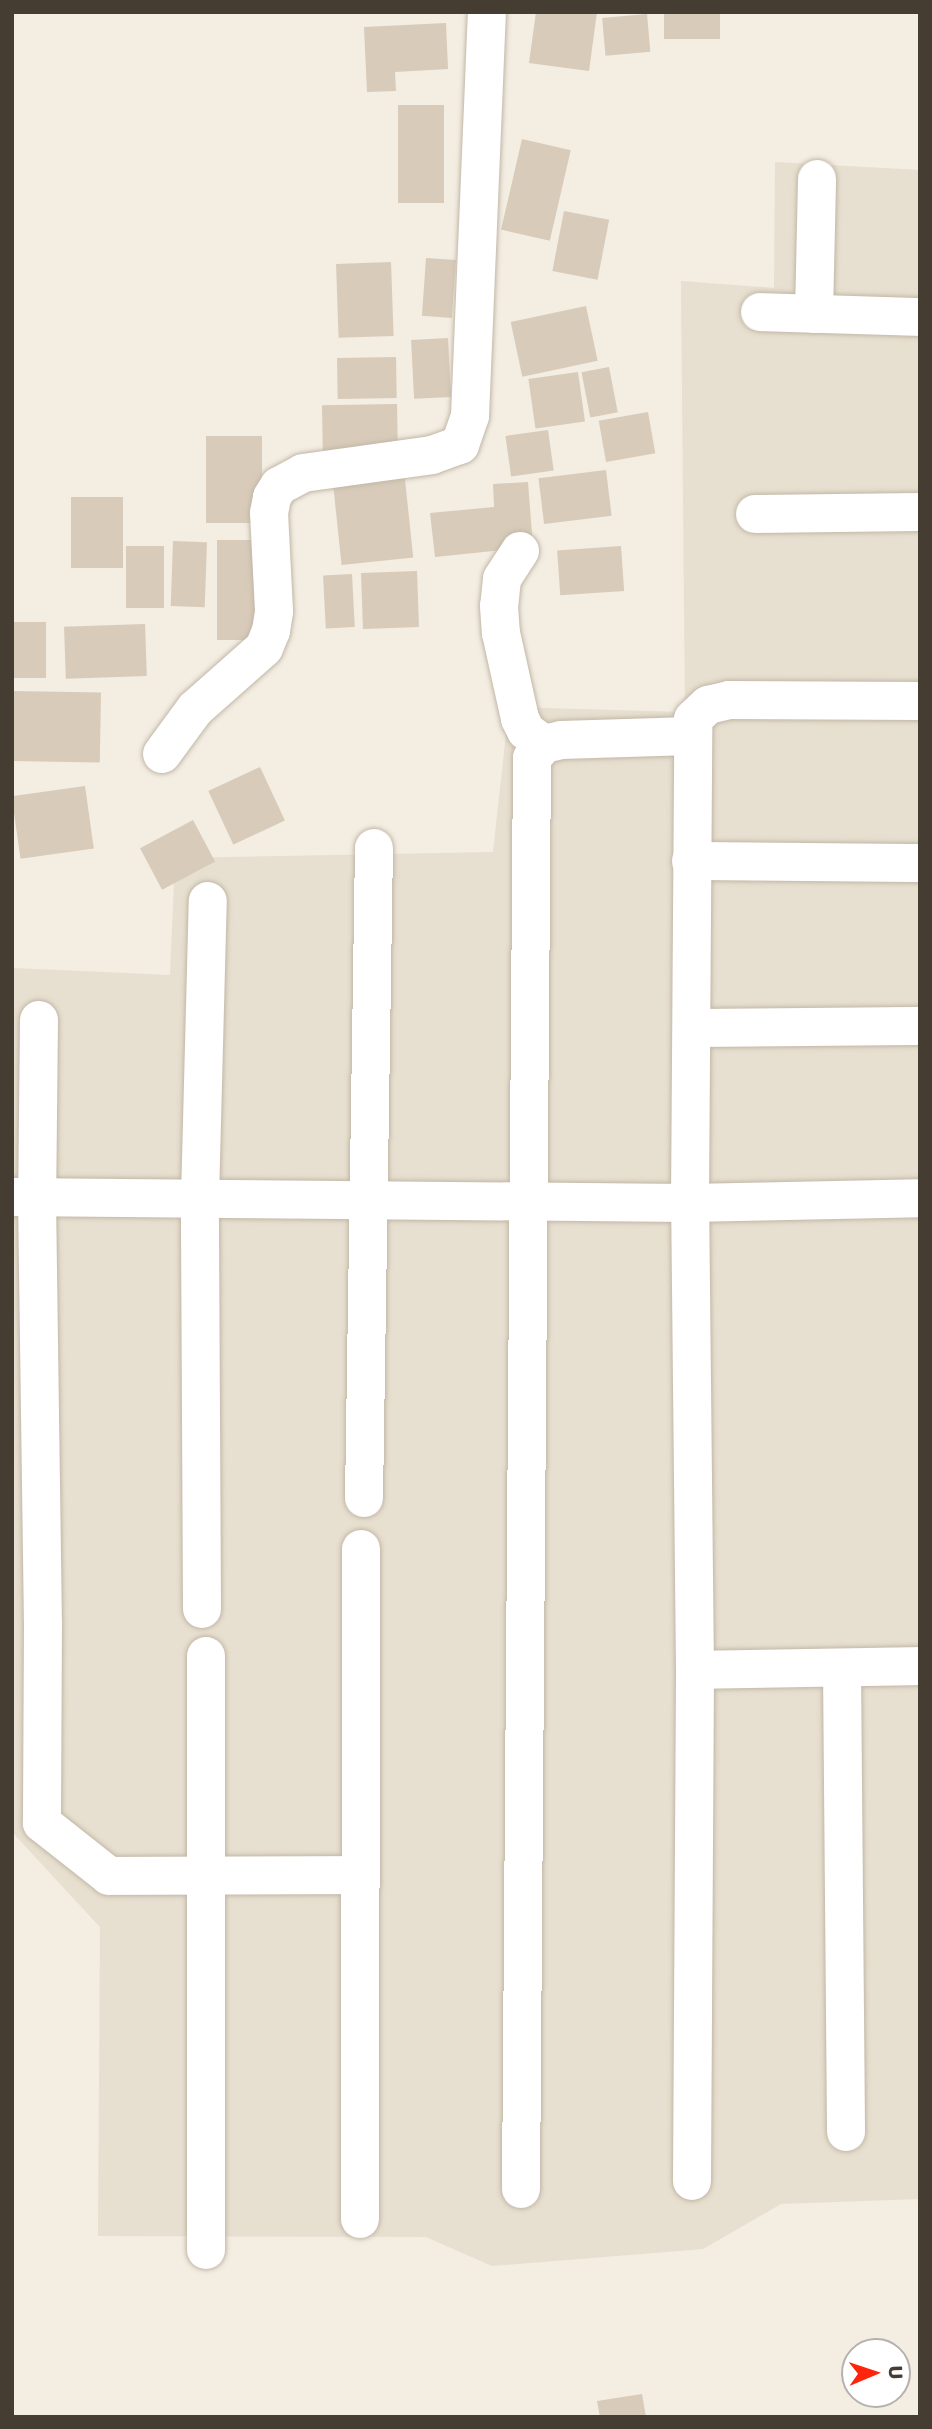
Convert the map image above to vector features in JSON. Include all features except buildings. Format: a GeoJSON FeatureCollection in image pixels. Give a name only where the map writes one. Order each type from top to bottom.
{"type":"FeatureCollection","features":[{"type":"Feature","properties":{"kind":"street"},"geometry":{"type":"LineString","coordinates":[[162,754],[195,709],[264,648],[271,631],[274,611],[269,513],[272,497],[279,486],[303,473],[432,455],[460,444],[470,416],[487,12]]}},
{"type":"Feature","properties":{"kind":"street"},"geometry":{"type":"LineString","coordinates":[[814,314],[817,178]]}},
{"type":"Feature","properties":{"kind":"street"},"geometry":{"type":"LineString","coordinates":[[760,312],[920,317]]}},
{"type":"Feature","properties":{"kind":"street"},"geometry":{"type":"LineString","coordinates":[[755,514],[920,512]]}},
{"type":"Feature","properties":{"kind":"street"},"geometry":{"type":"LineString","coordinates":[[520,551],[502,579],[499,606],[501,633],[520,719],[526,731],[544,744]]}},
{"type":"Feature","properties":{"kind":"street"},"geometry":{"type":"LineString","coordinates":[[692,2181],[695,1670],[690,1203],[693,719],[708,705],[729,700],[920,701]]}},
{"type":"Feature","properties":{"kind":"street"},"geometry":{"type":"LineString","coordinates":[[521,2189],[532,758],[544,744],[561,740],[691,736]]}},
{"type":"Feature","properties":{"kind":"street"},"geometry":{"type":"LineString","coordinates":[[364,1498],[374,848]]}},
{"type":"Feature","properties":{"kind":"street"},"geometry":{"type":"LineString","coordinates":[[691,861],[920,863]]}},
{"type":"Feature","properties":{"kind":"street"},"geometry":{"type":"LineString","coordinates":[[202,1609],[200,1198],[208,901]]}},
{"type":"Feature","properties":{"kind":"street"},"geometry":{"type":"LineString","coordinates":[[39,1020],[25,1197],[43,1623],[27,1782],[42,1824],[109,1876],[358,1875]]}},
{"type":"Feature","properties":{"kind":"street"},"geometry":{"type":"LineString","coordinates":[[692,1028],[920,1026]]}},
{"type":"Feature","properties":{"kind":"street"},"geometry":{"type":"LineString","coordinates":[[25,1197],[690,1203],[920,1198]]}},
{"type":"Feature","properties":{"kind":"street"},"geometry":{"type":"LineString","coordinates":[[360,2219],[358,1875],[361,1549]]}},
{"type":"Feature","properties":{"kind":"street"},"geometry":{"type":"LineString","coordinates":[[206,1656],[206,2250]]}},
{"type":"Feature","properties":{"kind":"street"},"geometry":{"type":"LineString","coordinates":[[695,1670],[920,1666]]}},
{"type":"Feature","properties":{"kind":"street"},"geometry":{"type":"LineString","coordinates":[[842,1669],[846,2132]]}},
{"type":"Feature","properties":{"kind":"shaded area"},"geometry":{"type":"Polygon","coordinates":[[[775,162],[920,170],[920,2199],[781,2204],[703,2249],[492,2266],[426,2237],[98,2236],[100,1927],[12,1832],[12,968],[170,975],[175,858],[493,852],[509,707],[685,712],[681,281],[774,288],[775,162]]]}}]}
